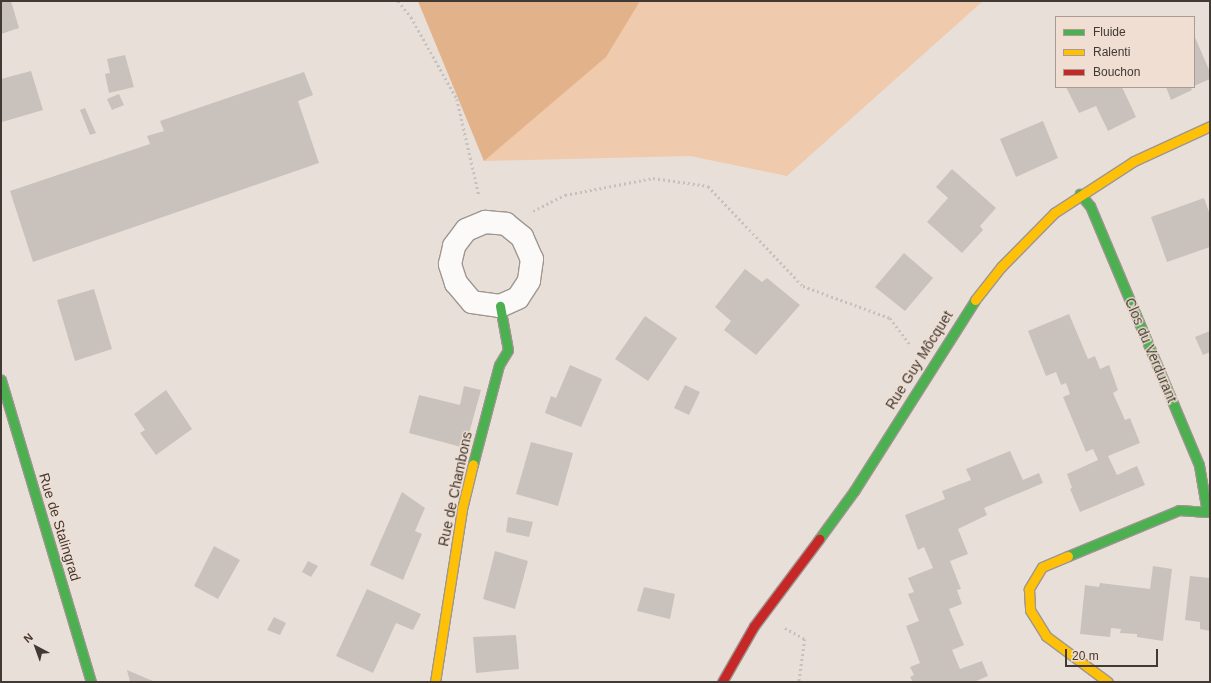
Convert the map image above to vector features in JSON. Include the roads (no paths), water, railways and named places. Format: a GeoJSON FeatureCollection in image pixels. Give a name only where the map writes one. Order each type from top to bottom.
{"type":"FeatureCollection","features":[{"type":"Feature","properties":{"kind":"street","name":"Rue Guy Môcquet"},"geometry":{"type":"LineString","coordinates":[[722,682],[763,614],[854,491],[965,314],[1001,267],[1054,213],[1080,194],[1134,161],[1210,126]]}},
{"type":"Feature","properties":{"kind":"street","name":"Clos du Verdurant"},"geometry":{"type":"LineString","coordinates":[[1080,194],[1090,206],[1199,465],[1208,513],[1179,510],[1042,567],[1029,589],[1030,610],[1046,636],[1108,682]]}},
{"type":"Feature","properties":{"kind":"street"},"geometry":{"type":"LineString","coordinates":[[495,223],[522,237],[532,259],[529,281],[518,298],[500,306],[472,302],[456,283],[450,264],[454,246],[466,230],[495,223]]}},
{"type":"Feature","properties":{"kind":"street","name":"Rue de Chambons"},"geometry":{"type":"LineString","coordinates":[[435,682],[462,509],[499,365],[508,350],[500,306]]}},
{"type":"Feature","properties":{"kind":"street","name":"Rue de Stalingrad"},"geometry":{"type":"LineString","coordinates":[[1,380],[91,682]]}}]}
